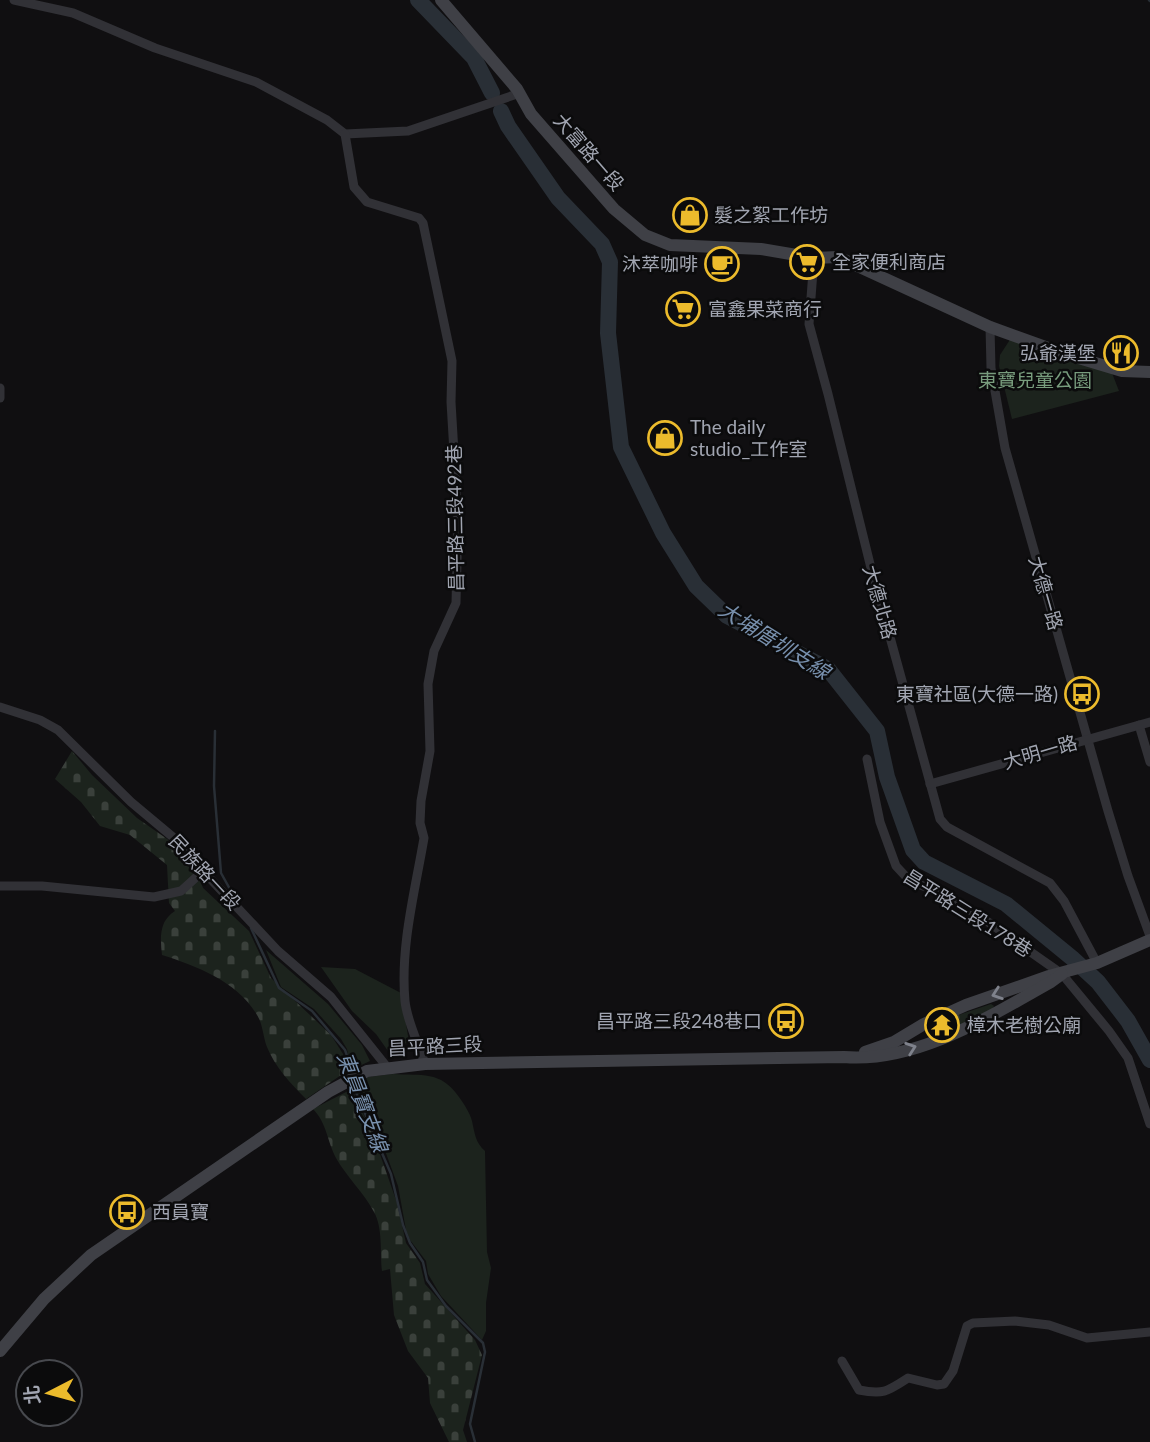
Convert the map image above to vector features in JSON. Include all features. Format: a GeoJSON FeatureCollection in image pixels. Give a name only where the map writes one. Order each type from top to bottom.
{"type":"FeatureCollection","features":[{"type":"Feature","properties":{"kind":"street"},"geometry":{"type":"LineString","coordinates":[[14,0],[73,13],[155,48],[256,82],[327,120],[345,134],[408,131],[520,93]]}},
{"type":"Feature","properties":{"kind":"street"},"geometry":{"type":"LineString","coordinates":[[73,13],[76,0]]}},
{"type":"Feature","properties":{"kind":"street","name":"大富路一段"},"geometry":{"type":"LineString","coordinates":[[441,0],[520,93],[531,114],[614,209],[645,235],[670,245],[761,249],[814,258],[838,257],[990,327],[1122,371],[1150,372]]}},
{"type":"Feature","properties":{"kind":"street","name":"昌平路三段492巷"},"geometry":{"type":"LineString","coordinates":[[345,134],[354,187],[367,202],[419,218],[423,223],[452,361],[451,402],[458,520],[456,603],[434,651],[428,684],[430,751],[420,823],[424,838],[407,937],[405,978],[405,1004],[425,1064]]}},
{"type":"Feature","properties":{"kind":"street","name":"大德北路"},"geometry":{"type":"LineString","coordinates":[[814,258],[809,324],[870,568],[940,819],[947,827],[1050,883],[1064,901],[1097,963]]}},
{"type":"Feature","properties":{"kind":"street","name":"大德一路"},"geometry":{"type":"LineString","coordinates":[[990,327],[990,368],[1004,448],[1086,739],[1150,938]]}},
{"type":"Feature","properties":{"kind":"street"},"geometry":{"type":"LineString","coordinates":[[0,388],[0,398]]}},
{"type":"Feature","properties":{"kind":"street","name":"民族路一段"},"geometry":{"type":"LineString","coordinates":[[0,706],[40,720],[58,730],[131,802],[186,848],[203,872],[278,951],[331,997],[387,1067]]}},
{"type":"Feature","properties":{"kind":"street","name":"大明一路"},"geometry":{"type":"LineString","coordinates":[[930,784],[1150,722]]}},
{"type":"Feature","properties":{"kind":"street"},"geometry":{"type":"LineString","coordinates":[[1139,725],[1150,762]]}},
{"type":"Feature","properties":{"kind":"street","name":"昌平路三段178巷"},"geometry":{"type":"LineString","coordinates":[[867,759],[880,822],[896,866],[910,881],[939,892],[981,917],[1062,974],[1128,1058],[1150,1124]]}},
{"type":"Feature","properties":{"kind":"street"},"geometry":{"type":"LineString","coordinates":[[0,886],[42,886],[154,897],[181,891],[203,872]]}},
{"type":"Feature","properties":{"kind":"street","name":"昌平路三段"},"geometry":{"type":"LineString","coordinates":[[844,1057],[869,1052],[966,1005],[1049,976],[1097,963],[1150,938]]}},
{"type":"Feature","properties":{"kind":"street","name":"昌平路三段"},"geometry":{"type":"LineString","coordinates":[[0,1351],[44,1299],[91,1255],[348,1080],[367,1071],[425,1064],[844,1057],[866,1059],[954,1034],[1062,974]]}},
{"type":"Feature","properties":{"kind":"street"},"geometry":{"type":"LineString","coordinates":[[842,1361],[859,1390],[878,1393],[886,1392],[908,1378],[937,1385],[944,1384],[953,1371],[967,1326],[974,1323],[1015,1321],[1049,1325],[1087,1338],[1150,1332]]}},
{"type":"Feature","properties":{"kind":"green space","name":"東寶兒童公園"},"geometry":{"type":"Polygon","coordinates":[[[1011,338],[1112,373],[1119,391],[1012,419],[999,366],[1000,355],[1011,338]]]}},
{"type":"Feature","properties":{"kind":"green space"},"geometry":{"type":"Polygon","coordinates":[[[72,751],[92,775],[137,818],[170,841],[194,866],[203,888],[249,931],[271,978],[331,1035],[343,1054],[347,1071],[306,1099],[274,1061],[259,1019],[239,993],[202,970],[162,955],[163,925],[175,911],[169,903],[167,865],[130,835],[100,826],[81,802],[55,779],[72,751]]]}},
{"type":"Feature","properties":{"kind":"green space"},"geometry":{"type":"Polygon","coordinates":[[[266,950],[328,1004],[362,1045],[370,1061],[351,1070],[347,1049],[341,1039],[314,1009],[281,987],[266,950]]]}},
{"type":"Feature","properties":{"kind":"green space"},"geometry":{"type":"Polygon","coordinates":[[[321,967],[355,969],[401,993],[409,1042],[388,1051],[376,1034],[352,1011],[321,967]]]}},
{"type":"Feature","properties":{"kind":"green space"},"geometry":{"type":"Polygon","coordinates":[[[991,1004],[994,1006],[992,1009],[951,1032],[947,1019],[991,1004]]]}},
{"type":"Feature","properties":{"kind":"green space"},"geometry":{"type":"Polygon","coordinates":[[[393,1074],[430,1076],[445,1082],[467,1109],[477,1141],[485,1151],[487,1252],[491,1268],[486,1303],[486,1331],[482,1340],[441,1296],[428,1274],[426,1261],[410,1240],[398,1186],[384,1148],[355,1087],[368,1077],[393,1074]]]}},
{"type":"Feature","properties":{"kind":"green space"},"geometry":{"type":"Polygon","coordinates":[[[352,1089],[375,1140],[397,1203],[406,1243],[420,1263],[425,1284],[475,1340],[482,1355],[463,1430],[467,1442],[449,1442],[430,1403],[428,1378],[408,1351],[394,1315],[390,1269],[382,1271],[377,1218],[336,1158],[324,1126],[313,1109],[352,1089]]]}},
{"type":"Feature","properties":{"kind":"waterway"},"geometry":{"type":"LineString","coordinates":[[418,0],[474,58],[492,93]]}},
{"type":"Feature","properties":{"kind":"waterway","name":"大埔厝圳支線"},"geometry":{"type":"LineString","coordinates":[[501,111],[508,126],[558,198],[602,244],[610,262],[608,333],[621,447],[663,533],[696,586],[727,616],[828,669],[877,731],[887,777],[913,850],[924,862],[1006,904],[1072,958],[1098,982],[1128,1021],[1150,1060]]}},
{"type":"Feature","properties":{"kind":"waterway","name":"東員寶支線"},"geometry":{"type":"LineString","coordinates":[[215,731],[214,786],[221,873],[236,900]]}},
{"type":"Feature","properties":{"kind":"waterway","name":"東員寶支線"},"geometry":{"type":"LineString","coordinates":[[251,928],[279,988],[312,1011],[345,1050],[349,1061],[349,1077]]}},
{"type":"Feature","properties":{"kind":"waterway","name":"東員寶支線"},"geometry":{"type":"LineString","coordinates":[[352,1083],[391,1174],[403,1225],[410,1243],[423,1262],[427,1280],[446,1306],[483,1343],[485,1352],[470,1424],[475,1442]]}},
{"type":"Feature","properties":{"kind":"place","name":"髮之絮工作坊"},"geometry":{"type":"Point","coordinates":[690,215]}},
{"type":"Feature","properties":{"kind":"place","name":"全家便利商店"},"geometry":{"type":"Point","coordinates":[807,262]}},
{"type":"Feature","properties":{"kind":"place","name":"沐萃咖啡"},"geometry":{"type":"Point","coordinates":[722,264]}},
{"type":"Feature","properties":{"kind":"place","name":"富鑫果菜商行"},"geometry":{"type":"Point","coordinates":[683,309]}},
{"type":"Feature","properties":{"kind":"place","name":"弘爺漢堡"},"geometry":{"type":"Point","coordinates":[1121,353]}},
{"type":"Feature","properties":{"kind":"place","name":"The daily studio_工作室"},"geometry":{"type":"Point","coordinates":[665,438]}},
{"type":"Feature","properties":{"kind":"place","name":"東寶社區(大德一路)"},"geometry":{"type":"Point","coordinates":[1082,694]}},
{"type":"Feature","properties":{"kind":"place","name":"昌平路三段248巷口"},"geometry":{"type":"Point","coordinates":[786,1021]}},
{"type":"Feature","properties":{"kind":"place","name":"樟木老樹公廟"},"geometry":{"type":"Point","coordinates":[942,1025]}},
{"type":"Feature","properties":{"kind":"place","name":"西員寶"},"geometry":{"type":"Point","coordinates":[127,1212]}}]}
